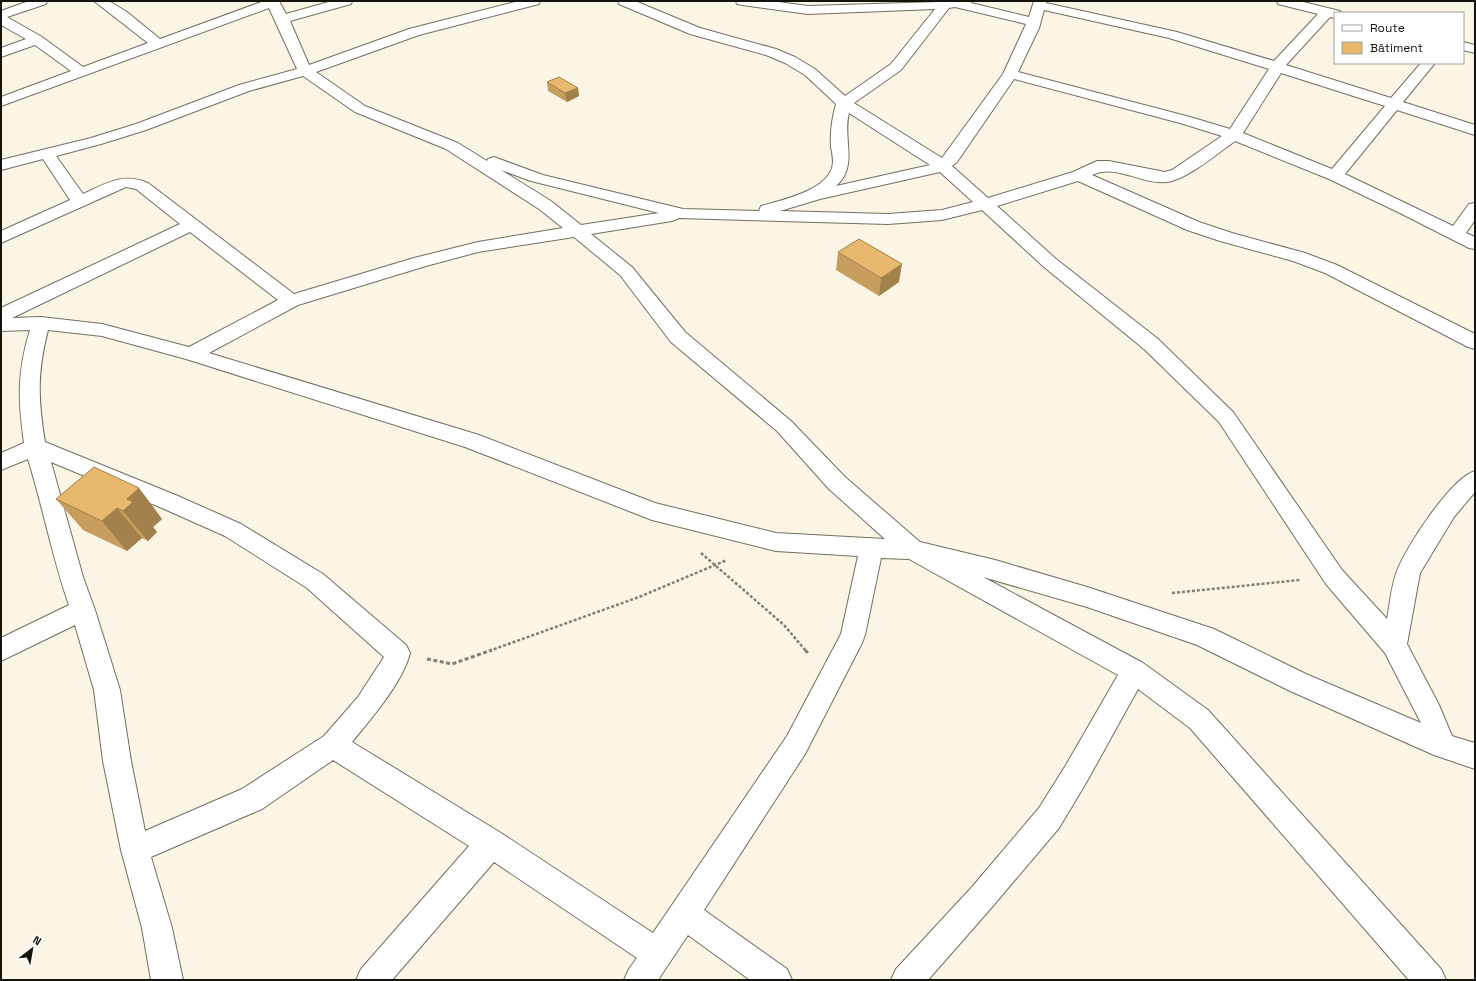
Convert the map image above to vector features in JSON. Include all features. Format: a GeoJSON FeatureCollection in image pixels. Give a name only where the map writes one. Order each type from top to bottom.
{"type":"FeatureCollection","features":[{"type":"Feature","properties":{"kind":"street"},"geometry":{"type":"LineString","coordinates":[[100,1],[122,15],[158,44]]}},
{"type":"Feature","properties":{"kind":"street"},"geometry":{"type":"LineString","coordinates":[[282,18],[346,1]]}},
{"type":"Feature","properties":{"kind":"street"},"geometry":{"type":"LineString","coordinates":[[1,166],[141,127],[244,88],[305,71],[414,32],[534,1]]}},
{"type":"Feature","properties":{"kind":"street"},"geometry":{"type":"LineString","coordinates":[[624,1],[694,31],[771,52],[790,60],[810,72],[844,103],[943,166],[1050,263],[1151,344],[1226,417],[1334,577],[1394,645],[1430,714],[1443,746]]}},
{"type":"Feature","properties":{"kind":"street"},"geometry":{"type":"LineString","coordinates":[[750,1],[808,10],[845,5],[948,3],[1034,22]]}},
{"type":"Feature","properties":{"kind":"street"},"geometry":{"type":"LineString","coordinates":[[1283,1],[1331,13]]}},
{"type":"Feature","properties":{"kind":"street"},"geometry":{"type":"LineString","coordinates":[[1,15],[34,2]]}},
{"type":"Feature","properties":{"kind":"street"},"geometry":{"type":"LineString","coordinates":[[1,102],[272,2],[282,18],[305,71],[360,109],[537,178],[683,214]]}},
{"type":"Feature","properties":{"kind":"street"},"geometry":{"type":"LineString","coordinates":[[816,195],[834,179],[839,172],[841,164],[839,145],[840,117],[844,103],[896,67],[948,3]]}},
{"type":"Feature","properties":{"kind":"street"},"geometry":{"type":"LineString","coordinates":[[750,215],[816,195],[931,170],[943,166],[951,159],[970,134],[1010,74],[1034,22],[1039,3],[1172,35],[1278,66],[1396,103],[1475,130]]}},
{"type":"Feature","properties":{"kind":"street"},"geometry":{"type":"LineString","coordinates":[[191,354],[291,301],[420,262],[478,247],[683,214],[888,220],[942,215],[986,204],[1079,174],[1097,166],[1110,166],[1154,176],[1166,177],[1178,173],[1234,136],[1278,66],[1309,30],[1331,13]]}},
{"type":"Feature","properties":{"kind":"street"},"geometry":{"type":"LineString","coordinates":[[1,19],[37,40],[82,73]]}},
{"type":"Feature","properties":{"kind":"street"},"geometry":{"type":"LineString","coordinates":[[1,52],[37,40]]}},
{"type":"Feature","properties":{"kind":"street"},"geometry":{"type":"LineString","coordinates":[[1464,46],[1475,49]]}},
{"type":"Feature","properties":{"kind":"street"},"geometry":{"type":"LineString","coordinates":[[1335,176],[1427,64]]}},
{"type":"Feature","properties":{"kind":"street"},"geometry":{"type":"LineString","coordinates":[[1010,74],[1170,116],[1234,136],[1335,176],[1475,244]]}},
{"type":"Feature","properties":{"kind":"street"},"geometry":{"type":"LineString","coordinates":[[452,146],[545,205],[626,271],[678,337],[784,426],[837,483],[913,550],[1134,671],[1199,719],[1430,980]]}},
{"type":"Feature","properties":{"kind":"street"},"geometry":{"type":"LineString","coordinates":[[48,154],[80,202]]}},
{"type":"Feature","properties":{"kind":"street"},"geometry":{"type":"LineString","coordinates":[[1079,174],[1130,199],[1193,226],[1226,237],[1299,257],[1331,269],[1475,342]]}},
{"type":"Feature","properties":{"kind":"street"},"geometry":{"type":"LineString","coordinates":[[1,238],[122,183],[132,181],[142,186],[193,224],[291,301]]}},
{"type":"Feature","properties":{"kind":"street"},"geometry":{"type":"LineString","coordinates":[[1456,234],[1475,208]]}},
{"type":"Feature","properties":{"kind":"street"},"geometry":{"type":"LineString","coordinates":[[1,316],[193,224]]}},
{"type":"Feature","properties":{"kind":"street"},"geometry":{"type":"LineString","coordinates":[[41,323],[32,355],[29,383],[30,412],[35,447],[48,488],[71,577],[84,610],[107,690],[117,761],[135,850],[157,928],[167,980]]}},
{"type":"Feature","properties":{"kind":"street"},"geometry":{"type":"LineString","coordinates":[[1,324],[41,323],[102,330],[191,354],[472,441],[652,511],[776,542],[913,550],[996,570],[1087,597],[1205,637],[1304,685],[1443,746],[1475,756]]}},
{"type":"Feature","properties":{"kind":"street"},"geometry":{"type":"LineString","coordinates":[[1,462],[35,447],[170,502],[233,530],[315,581],[397,653],[395,661],[367,704],[333,745],[252,799],[135,850]]}},
{"type":"Feature","properties":{"kind":"street"},"geometry":{"type":"LineString","coordinates":[[1394,645],[1408,572],[1424,544],[1446,511],[1462,491],[1475,479]]}},
{"type":"Feature","properties":{"kind":"street"},"geometry":{"type":"LineString","coordinates":[[640,980],[796,745],[853,635],[871,548]]}},
{"type":"Feature","properties":{"kind":"street"},"geometry":{"type":"LineString","coordinates":[[1,650],[84,610]]}},
{"type":"Feature","properties":{"kind":"street"},"geometry":{"type":"LineString","coordinates":[[907,980],[982,897],[1049,818],[1076,774],[1134,671]]}},
{"type":"Feature","properties":{"kind":"street"},"geometry":{"type":"LineString","coordinates":[[333,745],[491,843],[658,954]]}},
{"type":"Feature","properties":{"kind":"street"},"geometry":{"type":"LineString","coordinates":[[372,980],[491,843]]}},
{"type":"Feature","properties":{"kind":"street"},"geometry":{"type":"LineString","coordinates":[[684,914],[776,980]]}},
{"type":"Feature","properties":{"kind":"path"},"geometry":{"type":"LineString","coordinates":[[697,550],[784,625],[830,680]]}},
{"type":"Feature","properties":{"kind":"path"},"geometry":{"type":"LineString","coordinates":[[397,653],[452,664],[639,597],[728,560]]}},
{"type":"Feature","properties":{"kind":"path"},"geometry":{"type":"LineString","coordinates":[[1164,593],[1334,577]]}},
{"type":"Feature","properties":{"kind":"building"},"geometry":{"type":"Polygon","coordinates":[[[559,77],[578,88],[565,93],[547,82],[559,77]]]}},
{"type":"Feature","properties":{"kind":"building"},"geometry":{"type":"Polygon","coordinates":[[[859,239],[902,264],[881,278],[838,252],[859,239]]]}},
{"type":"Feature","properties":{"kind":"building"},"geometry":{"type":"Polygon","coordinates":[[[94,467],[139,488],[127,499],[133,502],[123,511],[117,508],[102,521],[56,499],[94,467]]]}}]}
